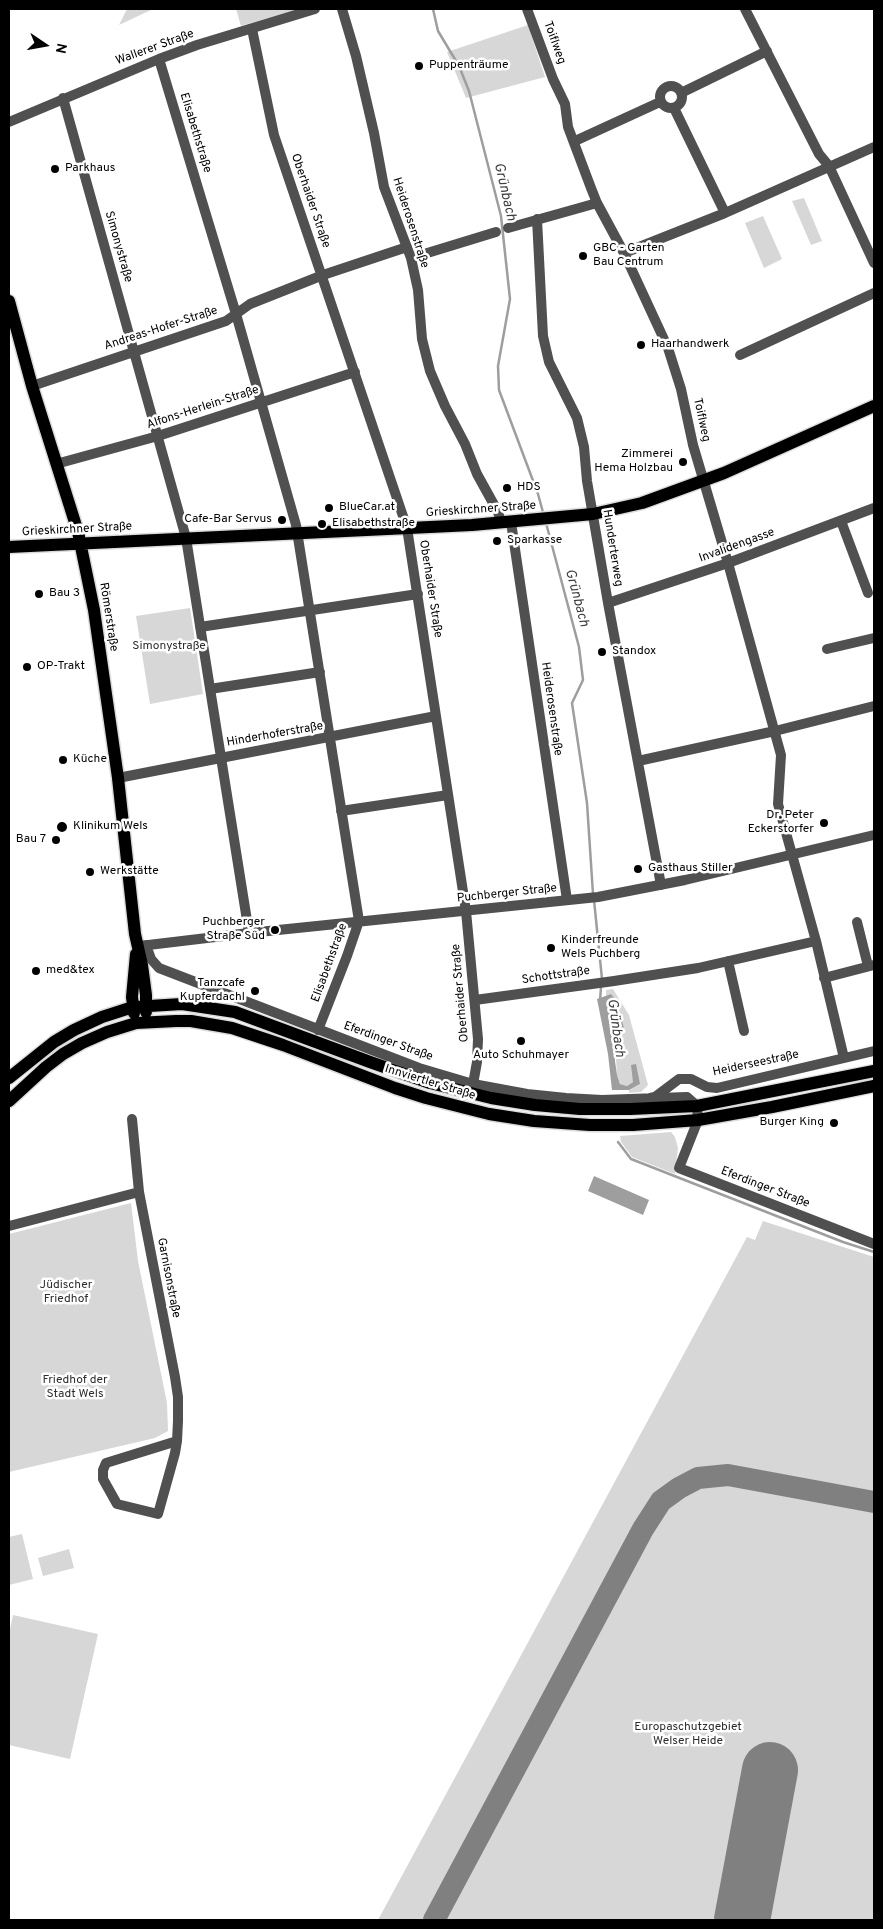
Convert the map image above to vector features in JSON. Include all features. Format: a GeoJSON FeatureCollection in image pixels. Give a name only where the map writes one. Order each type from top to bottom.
{"type":"FeatureCollection","features":[{"type":"Feature","properties":{"kind":"main road","name":"Römerstraße"},"geometry":{"type":"LineString","coordinates":[[9,301],[32,386],[81,544],[94,610],[118,778],[129,891],[142,946],[142,965],[147,1006],[140,1023]]}},
{"type":"Feature","properties":{"kind":"main road","name":"Grieskirchner Straße"},"geometry":{"type":"LineString","coordinates":[[9,547],[408,528],[593,514],[642,503],[724,473],[874,406]]}},
{"type":"Feature","properties":{"kind":"main road","name":"Römerstraße"},"geometry":{"type":"LineString","coordinates":[[140,1023],[134,1007],[133,972],[142,946]]}},
{"type":"Feature","properties":{"kind":"main road","name":"Innviertler Straße"},"geometry":{"type":"LineString","coordinates":[[9,1078],[36,1055],[74,1030],[102,1017],[134,1007],[182,1004],[235,1012],[400,1073],[462,1092],[535,1105],[580,1109],[630,1110],[697,1106],[874,1071]]}},
{"type":"Feature","properties":{"kind":"main road","name":"Innviertler Straße"},"geometry":{"type":"LineString","coordinates":[[9,1101],[20,1088],[63,1054],[107,1032],[140,1023],[191,1021],[232,1028],[283,1045],[395,1088],[489,1114],[534,1121],[590,1125],[634,1125],[698,1120],[874,1086]]}},
{"type":"Feature","properties":{"kind":"street","name":"Wallerer Straße"},"geometry":{"type":"LineString","coordinates":[[9,122],[159,59],[197,45],[315,9]]}},
{"type":"Feature","properties":{"kind":"street","name":"Heiderosenstraße"},"geometry":{"type":"LineString","coordinates":[[342,9],[356,56],[374,132],[384,187],[411,258],[418,290],[422,339],[430,371],[477,474],[498,512],[506,522],[567,900]]}},
{"type":"Feature","properties":{"kind":"street","name":"Toiflweg"},"geometry":{"type":"LineString","coordinates":[[527,9],[553,79],[565,104],[568,126],[597,203],[624,253],[668,348],[681,389],[693,445],[775,731],[780,754],[778,804],[816,941],[844,1058]]}},
{"type":"Feature","properties":{"kind":"street"},"geometry":{"type":"LineString","coordinates":[[745,9],[819,154],[829,166],[874,263]]}},
{"type":"Feature","properties":{"kind":"street","name":"Oberhaider Straße"},"geometry":{"type":"LineString","coordinates":[[252,29],[274,135],[408,528],[466,911],[478,1039],[477,1062],[473,1084]]}},
{"type":"Feature","properties":{"kind":"street"},"geometry":{"type":"LineString","coordinates":[[681,93],[767,51]]}},
{"type":"Feature","properties":{"kind":"street","name":"Elisabethstraße"},"geometry":{"type":"LineString","coordinates":[[159,59],[236,314],[297,533],[310,610],[358,922],[318,1030]]}},
{"type":"Feature","properties":{"kind":"street"},"geometry":{"type":"LineString","coordinates":[[672,86],[678,88],[681,93],[682,100],[674,108],[669,109],[660,102],[661,91],[665,87],[672,86]]}},
{"type":"Feature","properties":{"kind":"street","name":"Simonystraße"},"geometry":{"type":"LineString","coordinates":[[63,98],[186,538],[249,932]]}},
{"type":"Feature","properties":{"kind":"street"},"geometry":{"type":"LineString","coordinates":[[575,141],[660,102]]}},
{"type":"Feature","properties":{"kind":"street"},"geometry":{"type":"LineString","coordinates":[[674,108],[725,213]]}},
{"type":"Feature","properties":{"kind":"street"},"geometry":{"type":"LineString","coordinates":[[624,253],[725,213],[874,147]]}},
{"type":"Feature","properties":{"kind":"street"},"geometry":{"type":"LineString","coordinates":[[508,228],[537,218],[597,203]]}},
{"type":"Feature","properties":{"kind":"street","name":"Hunderterweg"},"geometry":{"type":"LineString","coordinates":[[537,218],[542,336],[549,362],[577,418],[584,447],[608,603],[661,885]]}},
{"type":"Feature","properties":{"kind":"street"},"geometry":{"type":"LineString","coordinates":[[411,258],[496,232]]}},
{"type":"Feature","properties":{"kind":"street","name":"Andreas-Hofer-Straße"},"geometry":{"type":"LineString","coordinates":[[32,386],[226,321],[250,304],[407,247]]}},
{"type":"Feature","properties":{"kind":"street"},"geometry":{"type":"LineString","coordinates":[[740,355],[874,294]]}},
{"type":"Feature","properties":{"kind":"street","name":"Alfons-Herlein-Straße"},"geometry":{"type":"LineString","coordinates":[[56,464],[158,436],[355,372]]}},
{"type":"Feature","properties":{"kind":"street","name":"Invalidengasse"},"geometry":{"type":"LineString","coordinates":[[608,603],[728,563],[874,508]]}},
{"type":"Feature","properties":{"kind":"street"},"geometry":{"type":"LineString","coordinates":[[841,521],[868,593]]}},
{"type":"Feature","properties":{"kind":"street"},"geometry":{"type":"LineString","coordinates":[[200,627],[418,594]]}},
{"type":"Feature","properties":{"kind":"street"},"geometry":{"type":"LineString","coordinates":[[827,649],[874,638]]}},
{"type":"Feature","properties":{"kind":"street"},"geometry":{"type":"LineString","coordinates":[[210,688],[320,672]]}},
{"type":"Feature","properties":{"kind":"street"},"geometry":{"type":"LineString","coordinates":[[638,761],[775,731],[874,706]]}},
{"type":"Feature","properties":{"kind":"street","name":"Hinderhoferstraße"},"geometry":{"type":"LineString","coordinates":[[118,778],[436,716]]}},
{"type":"Feature","properties":{"kind":"street"},"geometry":{"type":"LineString","coordinates":[[341,811],[448,795]]}},
{"type":"Feature","properties":{"kind":"street","name":"Puchberger Straße"},"geometry":{"type":"LineString","coordinates":[[142,946],[249,932],[594,897],[661,885],[874,835]]}},
{"type":"Feature","properties":{"kind":"street"},"geometry":{"type":"LineString","coordinates":[[824,978],[871,965],[857,922]]}},
{"type":"Feature","properties":{"kind":"street","name":"Schottstraße"},"geometry":{"type":"LineString","coordinates":[[475,1000],[698,968],[816,941]]}},
{"type":"Feature","properties":{"kind":"street","name":"Eferdinger Straße"},"geometry":{"type":"LineString","coordinates":[[142,946],[159,968],[419,1068],[473,1084],[526,1094],[566,1098],[645,1099]]}},
{"type":"Feature","properties":{"kind":"street"},"geometry":{"type":"LineString","coordinates":[[728,961],[744,1031]]}},
{"type":"Feature","properties":{"kind":"street","name":"Heiderseestraße"},"geometry":{"type":"LineString","coordinates":[[645,1099],[654,1096],[679,1079],[691,1079],[707,1087],[717,1088],[874,1051]]}},
{"type":"Feature","properties":{"kind":"street"},"geometry":{"type":"LineString","coordinates":[[645,1099],[687,1097],[697,1106]]}},
{"type":"Feature","properties":{"kind":"street","name":"Eferdinger Straße"},"geometry":{"type":"LineString","coordinates":[[697,1106],[698,1120],[679,1168],[874,1244]]}},
{"type":"Feature","properties":{"kind":"street","name":"Garnisonstraße"},"geometry":{"type":"LineString","coordinates":[[132,1119],[139,1192],[177,1390],[177,1441],[158,1514],[117,1504],[103,1479],[103,1470],[106,1463],[177,1441]]}},
{"type":"Feature","properties":{"kind":"street"},"geometry":{"type":"LineString","coordinates":[[9,1226],[139,1192]]}},
{"type":"Feature","properties":{"kind":"green space"},"geometry":{"type":"Polygon","coordinates":[[[127,9],[153,9],[119,25],[127,9]]]}},
{"type":"Feature","properties":{"kind":"green space"},"geometry":{"type":"Polygon","coordinates":[[[236,9],[299,9],[241,26],[236,9]]]}},
{"type":"Feature","properties":{"kind":"green space"},"geometry":{"type":"Polygon","coordinates":[[[528,25],[545,77],[466,98],[447,52],[528,25]]]}},
{"type":"Feature","properties":{"kind":"green space"},"geometry":{"type":"Polygon","coordinates":[[[804,198],[822,241],[811,245],[792,201],[804,198]]]}},
{"type":"Feature","properties":{"kind":"green space"},"geometry":{"type":"Polygon","coordinates":[[[763,216],[782,259],[764,268],[745,223],[763,216]]]}},
{"type":"Feature","properties":{"kind":"green space","name":"Simonystraße"},"geometry":{"type":"Polygon","coordinates":[[[190,608],[203,694],[150,704],[136,616],[190,608]]]}},
{"type":"Feature","properties":{"kind":"green space"},"geometry":{"type":"Polygon","coordinates":[[[613,989],[629,1015],[648,1085],[641,1092],[629,1093],[629,1090],[640,1084],[633,1075],[633,1082],[627,1086],[620,1084],[617,1075],[615,1042],[624,1028],[617,1001],[611,994],[606,996],[606,990],[613,989]]]}},
{"type":"Feature","properties":{"kind":"green space"},"geometry":{"type":"Polygon","coordinates":[[[671,1132],[675,1137],[678,1148],[675,1174],[632,1157],[621,1142],[620,1136],[671,1132]]]}},
{"type":"Feature","properties":{"kind":"green space","name":"Friedhof der Stadt Wels"},"geometry":{"type":"Polygon","coordinates":[[[131,1203],[138,1261],[167,1403],[168,1431],[155,1438],[9,1472],[9,1234],[131,1203]]]}},
{"type":"Feature","properties":{"kind":"green space","name":"Europaschutzgebiet Welser Heide"},"geometry":{"type":"Polygon","coordinates":[[[763,1221],[874,1257],[874,1920],[378,1920],[747,1237],[755,1240],[763,1221]]]}},
{"type":"Feature","properties":{"kind":"green space"},"geometry":{"type":"Polygon","coordinates":[[[22,1534],[33,1579],[9,1585],[9,1537],[22,1534]]]}},
{"type":"Feature","properties":{"kind":"green space"},"geometry":{"type":"Polygon","coordinates":[[[69,1549],[74,1568],[43,1576],[38,1558],[69,1549]]]}},
{"type":"Feature","properties":{"kind":"green space"},"geometry":{"type":"Polygon","coordinates":[[[13,1615],[98,1634],[70,1759],[9,1745],[9,1634],[13,1615]]]}},
{"type":"Feature","properties":{"kind":"water"},"geometry":{"type":"Polygon","coordinates":[[[611,994],[617,1001],[624,1028],[615,1042],[617,1075],[620,1084],[627,1086],[633,1082],[631,1065],[636,1064],[640,1084],[629,1090],[612,1090],[608,1054],[597,999],[611,994]]]}},
{"type":"Feature","properties":{"kind":"water"},"geometry":{"type":"Polygon","coordinates":[[[594,1176],[649,1200],[643,1215],[588,1191],[594,1176]]]}},
{"type":"Feature","properties":{"kind":"waterway","name":"Grünbach"},"geometry":{"type":"LineString","coordinates":[[433,9],[438,31],[459,66],[469,91],[501,216],[510,299],[498,366],[499,390],[538,494],[544,516]]}},
{"type":"Feature","properties":{"kind":"waterway","name":"Grünbach"},"geometry":{"type":"LineString","coordinates":[[546,523],[579,647],[583,680],[572,703],[587,803],[593,894]]}},
{"type":"Feature","properties":{"kind":"waterway","name":"Grünbach"},"geometry":{"type":"LineString","coordinates":[[594,900],[602,979]]}},
{"type":"Feature","properties":{"kind":"waterway","name":"Grünbach"},"geometry":{"type":"LineString","coordinates":[[600,1001],[601,987]]}},
{"type":"Feature","properties":{"kind":"waterway","name":"Grünbach"},"geometry":{"type":"LineString","coordinates":[[618,1142],[631,1159],[843,1242],[874,1252]]}},
{"type":"Feature","properties":{"kind":"taxiway"},"geometry":{"type":"LineString","coordinates":[[434,1920],[643,1529],[661,1501],[679,1488],[698,1478],[728,1475],[874,1502]]}},
{"type":"Feature","properties":{"kind":"runway"},"geometry":{"type":"LineString","coordinates":[[742,1920],[770,1770]]}},
{"type":"Feature","properties":{"kind":"place","name":"Puppenträume"},"geometry":{"type":"Point","coordinates":[419,66]}},
{"type":"Feature","properties":{"kind":"place","name":"Parkhaus"},"geometry":{"type":"Point","coordinates":[55,169]}},
{"type":"Feature","properties":{"kind":"place","name":"GBC - Garten Bau Centrum"},"geometry":{"type":"Point","coordinates":[583,256]}},
{"type":"Feature","properties":{"kind":"place","name":"Haarhandwerk"},"geometry":{"type":"Point","coordinates":[641,345]}},
{"type":"Feature","properties":{"kind":"place","name":"Zimmerei Hema Holzbau"},"geometry":{"type":"Point","coordinates":[683,462]}},
{"type":"Feature","properties":{"kind":"place","name":"HDS"},"geometry":{"type":"Point","coordinates":[507,488]}},
{"type":"Feature","properties":{"kind":"place","name":"BlueCar.at"},"geometry":{"type":"Point","coordinates":[329,508]}},
{"type":"Feature","properties":{"kind":"place","name":"Cafe-Bar Servus"},"geometry":{"type":"Point","coordinates":[282,520]}},
{"type":"Feature","properties":{"kind":"place","name":"Elisabethstraße"},"geometry":{"type":"Point","coordinates":[322,524]}},
{"type":"Feature","properties":{"kind":"place","name":"Sparkasse"},"geometry":{"type":"Point","coordinates":[497,541]}},
{"type":"Feature","properties":{"kind":"place","name":"Bau 3"},"geometry":{"type":"Point","coordinates":[39,594]}},
{"type":"Feature","properties":{"kind":"place","name":"Standox"},"geometry":{"type":"Point","coordinates":[602,652]}},
{"type":"Feature","properties":{"kind":"place","name":"OP-Trakt"},"geometry":{"type":"Point","coordinates":[27,667]}},
{"type":"Feature","properties":{"kind":"place","name":"Küche"},"geometry":{"type":"Point","coordinates":[63,760]}},
{"type":"Feature","properties":{"kind":"place","name":"Dr. Peter Eckerstorfer"},"geometry":{"type":"Point","coordinates":[824,823]}},
{"type":"Feature","properties":{"kind":"place","name":"Klinikum Wels"},"geometry":{"type":"Point","coordinates":[62,827]}},
{"type":"Feature","properties":{"kind":"place","name":"Bau 7"},"geometry":{"type":"Point","coordinates":[56,840]}},
{"type":"Feature","properties":{"kind":"place","name":"Gasthaus Stiller"},"geometry":{"type":"Point","coordinates":[638,869]}},
{"type":"Feature","properties":{"kind":"place","name":"Werkstätte"},"geometry":{"type":"Point","coordinates":[90,872]}},
{"type":"Feature","properties":{"kind":"place","name":"Puchberger Straße Süd"},"geometry":{"type":"Point","coordinates":[275,930]}},
{"type":"Feature","properties":{"kind":"place","name":"Kinderfreunde Wels Puchberg"},"geometry":{"type":"Point","coordinates":[551,948]}},
{"type":"Feature","properties":{"kind":"place","name":"med&tex"},"geometry":{"type":"Point","coordinates":[36,971]}},
{"type":"Feature","properties":{"kind":"place","name":"Tanzcafe Kupferdachl"},"geometry":{"type":"Point","coordinates":[255,991]}},
{"type":"Feature","properties":{"kind":"place","name":"Auto Schuhmayer"},"geometry":{"type":"Point","coordinates":[521,1041]}},
{"type":"Feature","properties":{"kind":"place","name":"Burger King"},"geometry":{"type":"Point","coordinates":[834,1123]}},
{"type":"Feature","properties":{"kind":"park label","name":"Jüdischer Friedhof"},"geometry":{"type":"Point","coordinates":[66,1293]}}]}
